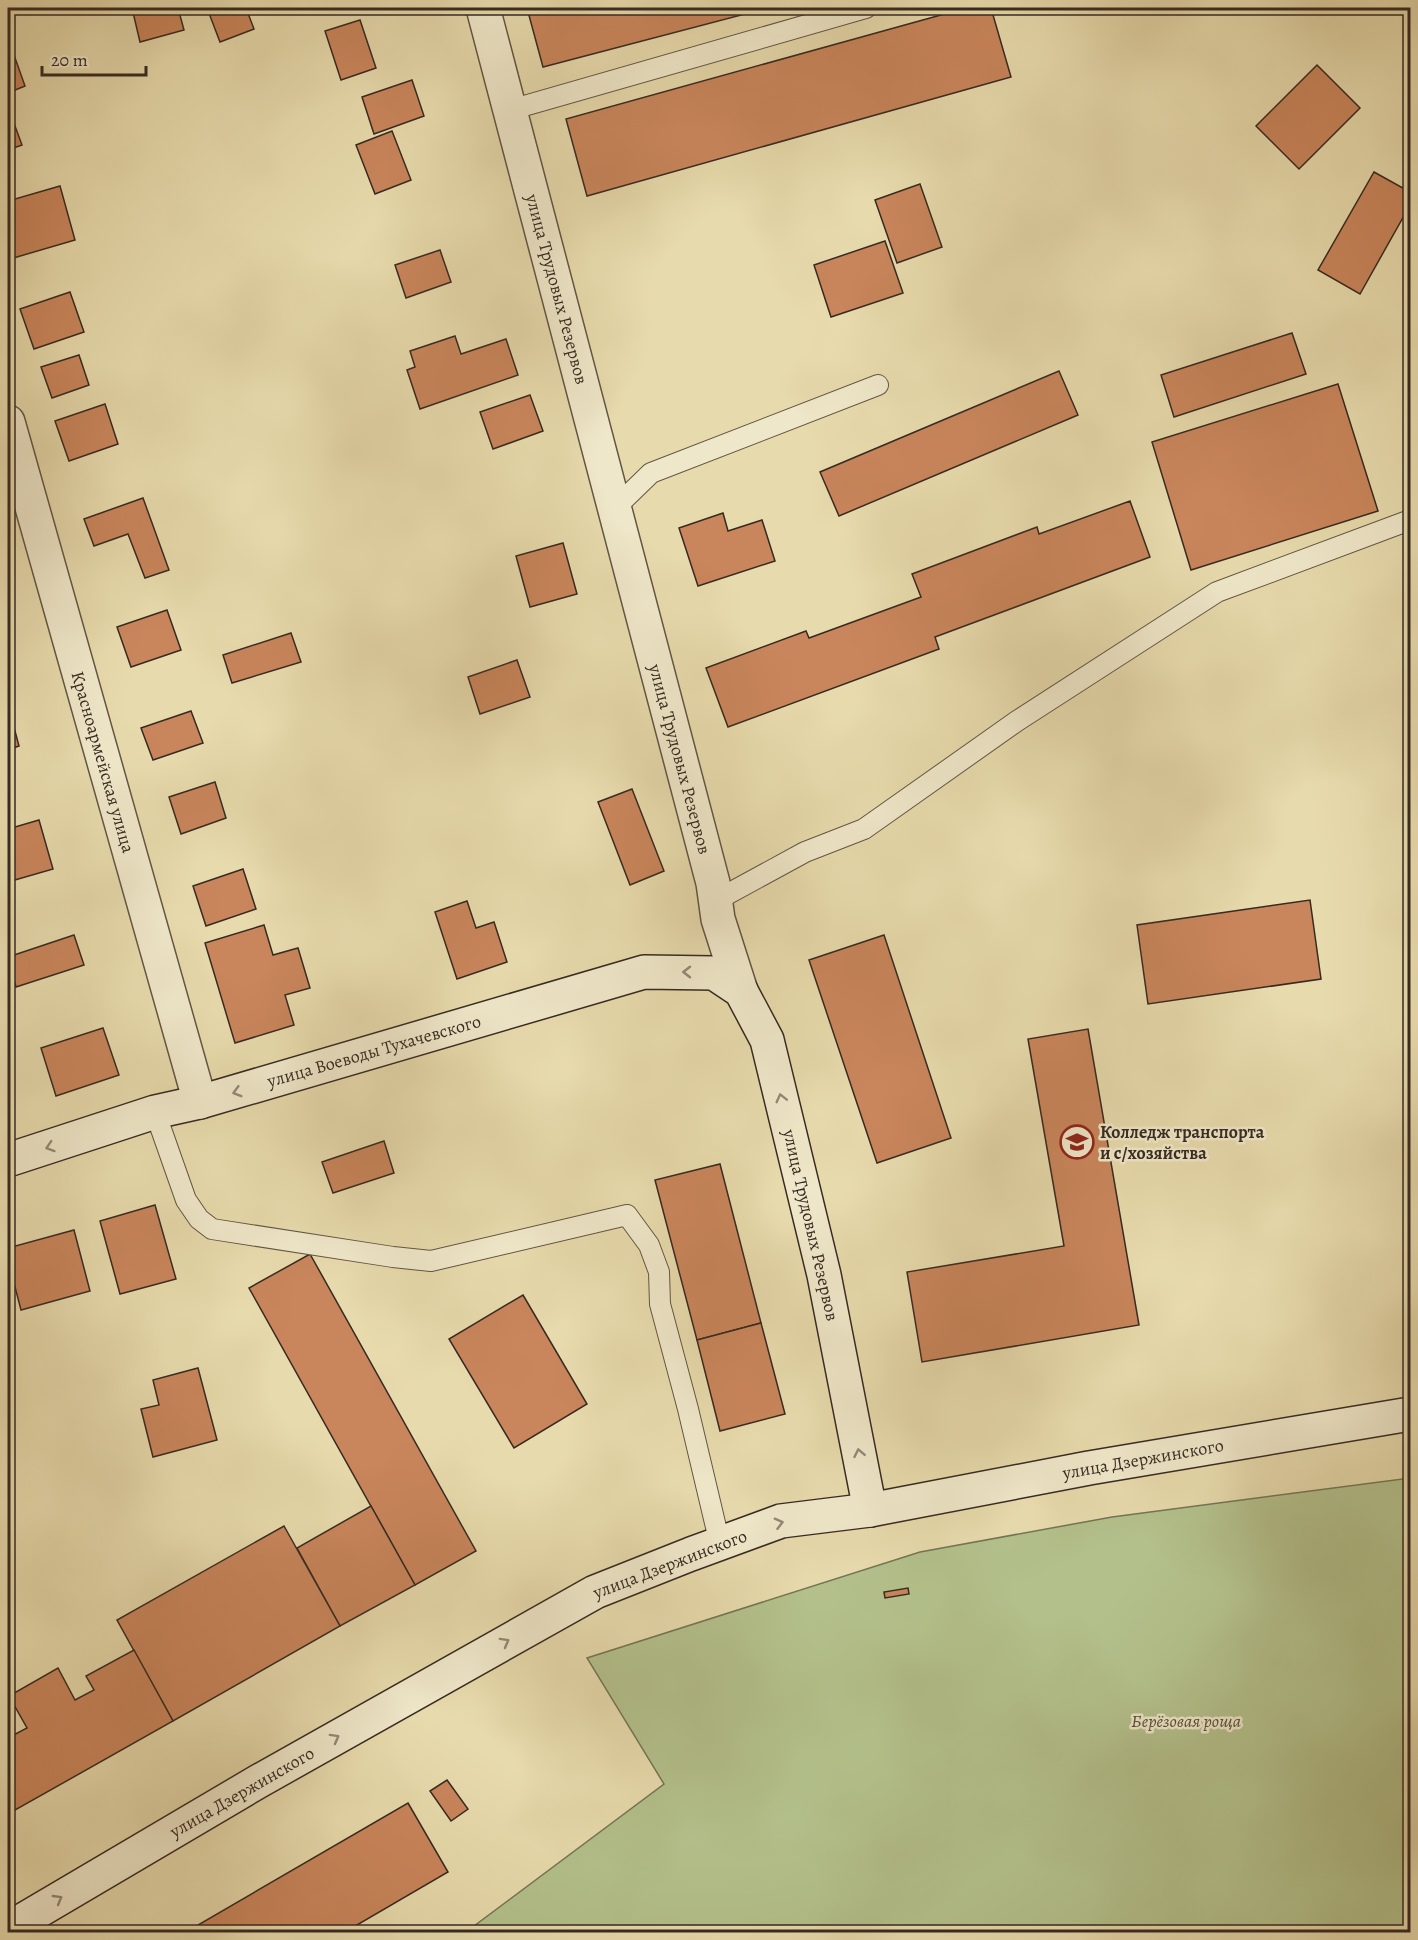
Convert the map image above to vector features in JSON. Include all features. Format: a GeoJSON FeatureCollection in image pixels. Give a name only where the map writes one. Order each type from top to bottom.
{"type":"FeatureCollection","features":[{"type":"Feature","properties":{"kind":"main road","name":"улица Трудовых Резервов"},"geometry":{"type":"LineString","coordinates":[[483,8],[712,883],[718,919],[741,991],[767,1040],[824,1275],[870,1510]]}},
{"type":"Feature","properties":{"kind":"main road","name":"Красноармейская улица"},"geometry":{"type":"LineString","coordinates":[[8,422],[200,1102]]}},
{"type":"Feature","properties":{"kind":"main road","name":"улица Воеводы Тухачевского"},"geometry":{"type":"LineString","coordinates":[[8,1160],[155,1112],[200,1102],[644,972],[714,973],[741,991]]}},
{"type":"Feature","properties":{"kind":"main road","name":"улица Дзержинского"},"geometry":{"type":"LineString","coordinates":[[8,1929],[269,1776],[595,1592],[781,1521],[870,1510],[1089,1468],[1410,1414]]}},
{"type":"Feature","properties":{"kind":"lane"},"geometry":{"type":"LineString","coordinates":[[510,110],[866,8]]}},
{"type":"Feature","properties":{"kind":"lane"},"geometry":{"type":"LineString","coordinates":[[615,509],[651,473],[878,386]]}},
{"type":"Feature","properties":{"kind":"lane"},"geometry":{"type":"LineString","coordinates":[[715,901],[805,852],[864,829],[1017,721],[1217,592],[1410,520]]}},
{"type":"Feature","properties":{"kind":"lane"},"geometry":{"type":"LineString","coordinates":[[155,1112],[186,1200],[199,1219],[212,1228],[431,1261],[627,1215],[649,1245],[659,1272],[660,1304],[720,1544]]}},
{"type":"Feature","properties":{"kind":"green space","name":"Берёзовая роща"},"geometry":{"type":"Polygon","coordinates":[[[1410,1478],[1410,1932],[466,1932],[664,1784],[587,1658],[920,1552],[1112,1517],[1410,1478]]]}},
{"type":"Feature","properties":{"kind":"building"},"geometry":{"type":"Polygon","coordinates":[[[132,8],[178,8],[184,30],[140,42],[132,8]]]}},
{"type":"Feature","properties":{"kind":"building"},"geometry":{"type":"Polygon","coordinates":[[[207,8],[246,8],[254,29],[220,42],[207,8]]]}},
{"type":"Feature","properties":{"kind":"building"},"geometry":{"type":"Polygon","coordinates":[[[527,8],[768,8],[543,67],[527,8]]]}},
{"type":"Feature","properties":{"kind":"building"},"geometry":{"type":"Polygon","coordinates":[[[966,8],[991,8],[1011,77],[587,196],[566,119],[966,8]]]}},
{"type":"Feature","properties":{"kind":"building"},"geometry":{"type":"Polygon","coordinates":[[[360,20],[376,68],[341,80],[325,31],[360,20]]]}},
{"type":"Feature","properties":{"kind":"building"},"geometry":{"type":"Polygon","coordinates":[[[8,38],[25,86],[8,93],[8,38]]]}},
{"type":"Feature","properties":{"kind":"building"},"geometry":{"type":"Polygon","coordinates":[[[1317,65],[1360,108],[1299,169],[1256,126],[1317,65]]]}},
{"type":"Feature","properties":{"kind":"building"},"geometry":{"type":"Polygon","coordinates":[[[412,80],[424,116],[374,134],[362,97],[412,80]]]}},
{"type":"Feature","properties":{"kind":"building"},"geometry":{"type":"Polygon","coordinates":[[[8,107],[22,145],[8,150],[8,107]]]}},
{"type":"Feature","properties":{"kind":"building"},"geometry":{"type":"Polygon","coordinates":[[[392,131],[411,180],[375,194],[356,145],[392,131]]]}},
{"type":"Feature","properties":{"kind":"building"},"geometry":{"type":"Polygon","coordinates":[[[1374,172],[1410,192],[1410,205],[1360,294],[1318,270],[1374,172]]]}},
{"type":"Feature","properties":{"kind":"building"},"geometry":{"type":"Polygon","coordinates":[[[920,184],[942,247],[897,263],[875,200],[920,184]]]}},
{"type":"Feature","properties":{"kind":"building"},"geometry":{"type":"Polygon","coordinates":[[[60,186],[75,240],[10,259],[8,201],[60,186]]]}},
{"type":"Feature","properties":{"kind":"building"},"geometry":{"type":"Polygon","coordinates":[[[885,241],[903,293],[831,317],[814,265],[885,241]]]}},
{"type":"Feature","properties":{"kind":"building"},"geometry":{"type":"Polygon","coordinates":[[[440,250],[451,282],[406,298],[395,265],[440,250]]]}},
{"type":"Feature","properties":{"kind":"building"},"geometry":{"type":"Polygon","coordinates":[[[70,292],[84,332],[34,349],[20,309],[70,292]]]}},
{"type":"Feature","properties":{"kind":"building"},"geometry":{"type":"Polygon","coordinates":[[[1292,333],[1306,374],[1174,417],[1161,375],[1292,333]]]}},
{"type":"Feature","properties":{"kind":"building"},"geometry":{"type":"Polygon","coordinates":[[[455,336],[461,354],[506,339],[518,375],[420,409],[407,370],[415,367],[410,351],[455,336]]]}},
{"type":"Feature","properties":{"kind":"building"},"geometry":{"type":"Polygon","coordinates":[[[79,355],[89,385],[52,398],[41,367],[79,355]]]}},
{"type":"Feature","properties":{"kind":"building"},"geometry":{"type":"Polygon","coordinates":[[[1059,371],[1078,415],[839,516],[820,472],[1059,371]]]}},
{"type":"Feature","properties":{"kind":"building"},"geometry":{"type":"Polygon","coordinates":[[[1338,384],[1378,511],[1191,570],[1152,442],[1338,384]]]}},
{"type":"Feature","properties":{"kind":"building"},"geometry":{"type":"Polygon","coordinates":[[[530,395],[543,431],[493,449],[480,412],[530,395]]]}},
{"type":"Feature","properties":{"kind":"building"},"geometry":{"type":"Polygon","coordinates":[[[105,404],[118,444],[69,461],[55,421],[105,404]]]}},
{"type":"Feature","properties":{"kind":"building"},"geometry":{"type":"Polygon","coordinates":[[[143,498],[169,570],[145,578],[128,534],[94,546],[84,519],[143,498]]]}},
{"type":"Feature","properties":{"kind":"building"},"geometry":{"type":"Polygon","coordinates":[[[1130,501],[1150,557],[935,637],[939,649],[728,727],[706,668],[806,631],[809,638],[921,597],[912,574],[1037,527],[1039,534],[1130,501]]]}},
{"type":"Feature","properties":{"kind":"building"},"geometry":{"type":"Polygon","coordinates":[[[723,513],[728,531],[762,520],[775,561],[698,586],[679,528],[723,513]]]}},
{"type":"Feature","properties":{"kind":"building"},"geometry":{"type":"Polygon","coordinates":[[[563,543],[577,594],[530,607],[516,556],[563,543]]]}},
{"type":"Feature","properties":{"kind":"building"},"geometry":{"type":"Polygon","coordinates":[[[167,610],[181,650],[131,667],[117,627],[167,610]]]}},
{"type":"Feature","properties":{"kind":"building"},"geometry":{"type":"Polygon","coordinates":[[[291,633],[301,662],[232,683],[223,655],[291,633]]]}},
{"type":"Feature","properties":{"kind":"building"},"geometry":{"type":"Polygon","coordinates":[[[517,660],[530,697],[480,714],[468,677],[517,660]]]}},
{"type":"Feature","properties":{"kind":"building"},"geometry":{"type":"Polygon","coordinates":[[[8,705],[19,746],[8,750],[8,705]]]}},
{"type":"Feature","properties":{"kind":"building"},"geometry":{"type":"Polygon","coordinates":[[[191,711],[203,743],[153,760],[141,728],[191,711]]]}},
{"type":"Feature","properties":{"kind":"building"},"geometry":{"type":"Polygon","coordinates":[[[215,782],[226,818],[181,834],[169,797],[215,782]]]}},
{"type":"Feature","properties":{"kind":"building"},"geometry":{"type":"Polygon","coordinates":[[[632,789],[664,871],[630,885],[598,802],[632,789]]]}},
{"type":"Feature","properties":{"kind":"building"},"geometry":{"type":"Polygon","coordinates":[[[39,820],[53,869],[8,882],[8,829],[39,820]]]}},
{"type":"Feature","properties":{"kind":"building"},"geometry":{"type":"Polygon","coordinates":[[[243,869],[256,909],[206,926],[193,886],[243,869]]]}},
{"type":"Feature","properties":{"kind":"building"},"geometry":{"type":"Polygon","coordinates":[[[1310,900],[1321,979],[1148,1004],[1137,925],[1310,900]]]}},
{"type":"Feature","properties":{"kind":"building"},"geometry":{"type":"Polygon","coordinates":[[[467,901],[476,928],[494,922],[507,962],[457,979],[435,912],[467,901]]]}},
{"type":"Feature","properties":{"kind":"building"},"geometry":{"type":"Polygon","coordinates":[[[264,925],[273,955],[298,948],[310,988],[285,995],[294,1025],[235,1043],[205,943],[264,925]]]}},
{"type":"Feature","properties":{"kind":"building"},"geometry":{"type":"Polygon","coordinates":[[[74,935],[84,965],[16,987],[8,957],[74,935]]]}},
{"type":"Feature","properties":{"kind":"building"},"geometry":{"type":"Polygon","coordinates":[[[884,935],[951,1138],[877,1163],[809,960],[884,935]]]}},
{"type":"Feature","properties":{"kind":"building"},"geometry":{"type":"Polygon","coordinates":[[[103,1028],[119,1075],[56,1096],[41,1048],[103,1028]]]}},
{"type":"Feature","properties":{"kind":"building","name":"Колледж транспорта и с/хозяйства"},"geometry":{"type":"Polygon","coordinates":[[[1088,1029],[1139,1325],[922,1362],[907,1272],[1064,1246],[1028,1039],[1088,1029]]]}},
{"type":"Feature","properties":{"kind":"building"},"geometry":{"type":"Polygon","coordinates":[[[384,1141],[394,1173],[333,1193],[322,1162],[384,1141]]]}},
{"type":"Feature","properties":{"kind":"building"},"geometry":{"type":"Polygon","coordinates":[[[720,1164],[761,1323],[697,1340],[655,1180],[720,1164]]]}},
{"type":"Feature","properties":{"kind":"building"},"geometry":{"type":"Polygon","coordinates":[[[155,1205],[176,1279],[120,1294],[100,1221],[155,1205]]]}},
{"type":"Feature","properties":{"kind":"building"},"geometry":{"type":"Polygon","coordinates":[[[74,1230],[90,1291],[21,1310],[8,1260],[8,1248],[74,1230]]]}},
{"type":"Feature","properties":{"kind":"building"},"geometry":{"type":"Polygon","coordinates":[[[310,1254],[476,1551],[415,1585],[249,1288],[310,1254]]]}},
{"type":"Feature","properties":{"kind":"building"},"geometry":{"type":"Polygon","coordinates":[[[523,1295],[587,1404],[514,1448],[449,1339],[523,1295]]]}},
{"type":"Feature","properties":{"kind":"building"},"geometry":{"type":"Polygon","coordinates":[[[761,1323],[785,1414],[720,1431],[697,1340],[761,1323]]]}},
{"type":"Feature","properties":{"kind":"building"},"geometry":{"type":"Polygon","coordinates":[[[198,1368],[217,1440],[153,1457],[141,1409],[159,1405],[153,1380],[198,1368]]]}},
{"type":"Feature","properties":{"kind":"building"},"geometry":{"type":"Polygon","coordinates":[[[371,1506],[415,1585],[340,1626],[297,1548],[371,1506]]]}},
{"type":"Feature","properties":{"kind":"building"},"geometry":{"type":"Polygon","coordinates":[[[284,1526],[340,1626],[173,1721],[117,1620],[284,1526]]]}},
{"type":"Feature","properties":{"kind":"building"},"geometry":{"type":"Polygon","coordinates":[[[908,1588],[909,1594],[885,1598],[884,1592],[908,1588]]]}},
{"type":"Feature","properties":{"kind":"building"},"geometry":{"type":"Polygon","coordinates":[[[134,1650],[173,1721],[8,1814],[8,1738],[27,1728],[9,1696],[58,1668],[75,1700],[94,1690],[86,1676],[134,1650]]]}},
{"type":"Feature","properties":{"kind":"building"},"geometry":{"type":"Polygon","coordinates":[[[447,1780],[468,1809],[451,1821],[430,1791],[447,1780]]]}},
{"type":"Feature","properties":{"kind":"building"},"geometry":{"type":"Polygon","coordinates":[[[408,1803],[448,1872],[345,1932],[186,1932],[408,1803]]]}},
{"type":"Feature","properties":{"kind":"place","name":"Колледж транспорта и с/хозяйства"},"geometry":{"type":"Point","coordinates":[1077,1142]}}]}
